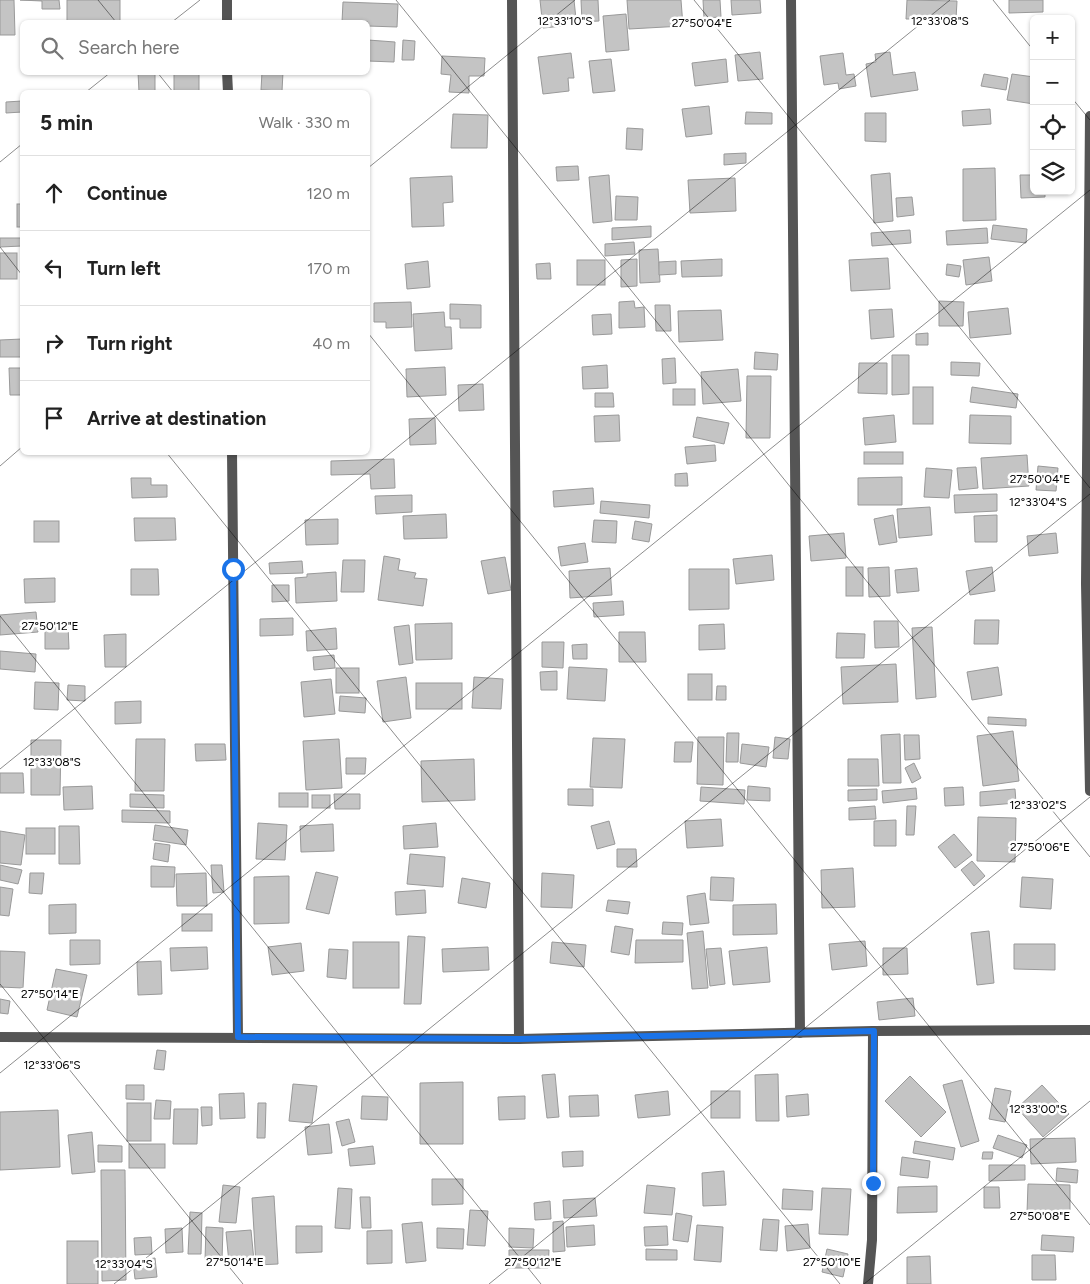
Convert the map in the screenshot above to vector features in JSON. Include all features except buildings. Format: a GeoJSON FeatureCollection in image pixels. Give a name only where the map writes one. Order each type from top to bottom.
{"type":"FeatureCollection","features":[{"type":"Feature","properties":{"kind":"street"},"geometry":{"type":"LineString","coordinates":[[226,0],[227,20]]}},
{"type":"Feature","properties":{"kind":"street"},"geometry":{"type":"LineString","coordinates":[[512,0],[519,1039]]}},
{"type":"Feature","properties":{"kind":"street"},"geometry":{"type":"LineString","coordinates":[[791,0],[800,1033]]}},
{"type":"Feature","properties":{"kind":"street"},"geometry":{"type":"LineString","coordinates":[[227,75],[228,90]]}},
{"type":"Feature","properties":{"kind":"street"},"geometry":{"type":"LineString","coordinates":[[1090,116],[1086,584],[1090,791]]}},
{"type":"Feature","properties":{"kind":"street"},"geometry":{"type":"LineString","coordinates":[[232,455],[238,1037]]}},
{"type":"Feature","properties":{"kind":"street"},"geometry":{"type":"LineString","coordinates":[[0,1037],[519,1039],[874,1031],[1090,1030]]}},
{"type":"Feature","properties":{"kind":"street"},"geometry":{"type":"LineString","coordinates":[[868,1284],[872,1240],[874,1031]]}},
{"type":"Feature","properties":{"kind":"route"},"geometry":{"type":"LineString","coordinates":[[233,569],[238,1037],[519,1039],[874,1031],[873,1183]]}}]}
